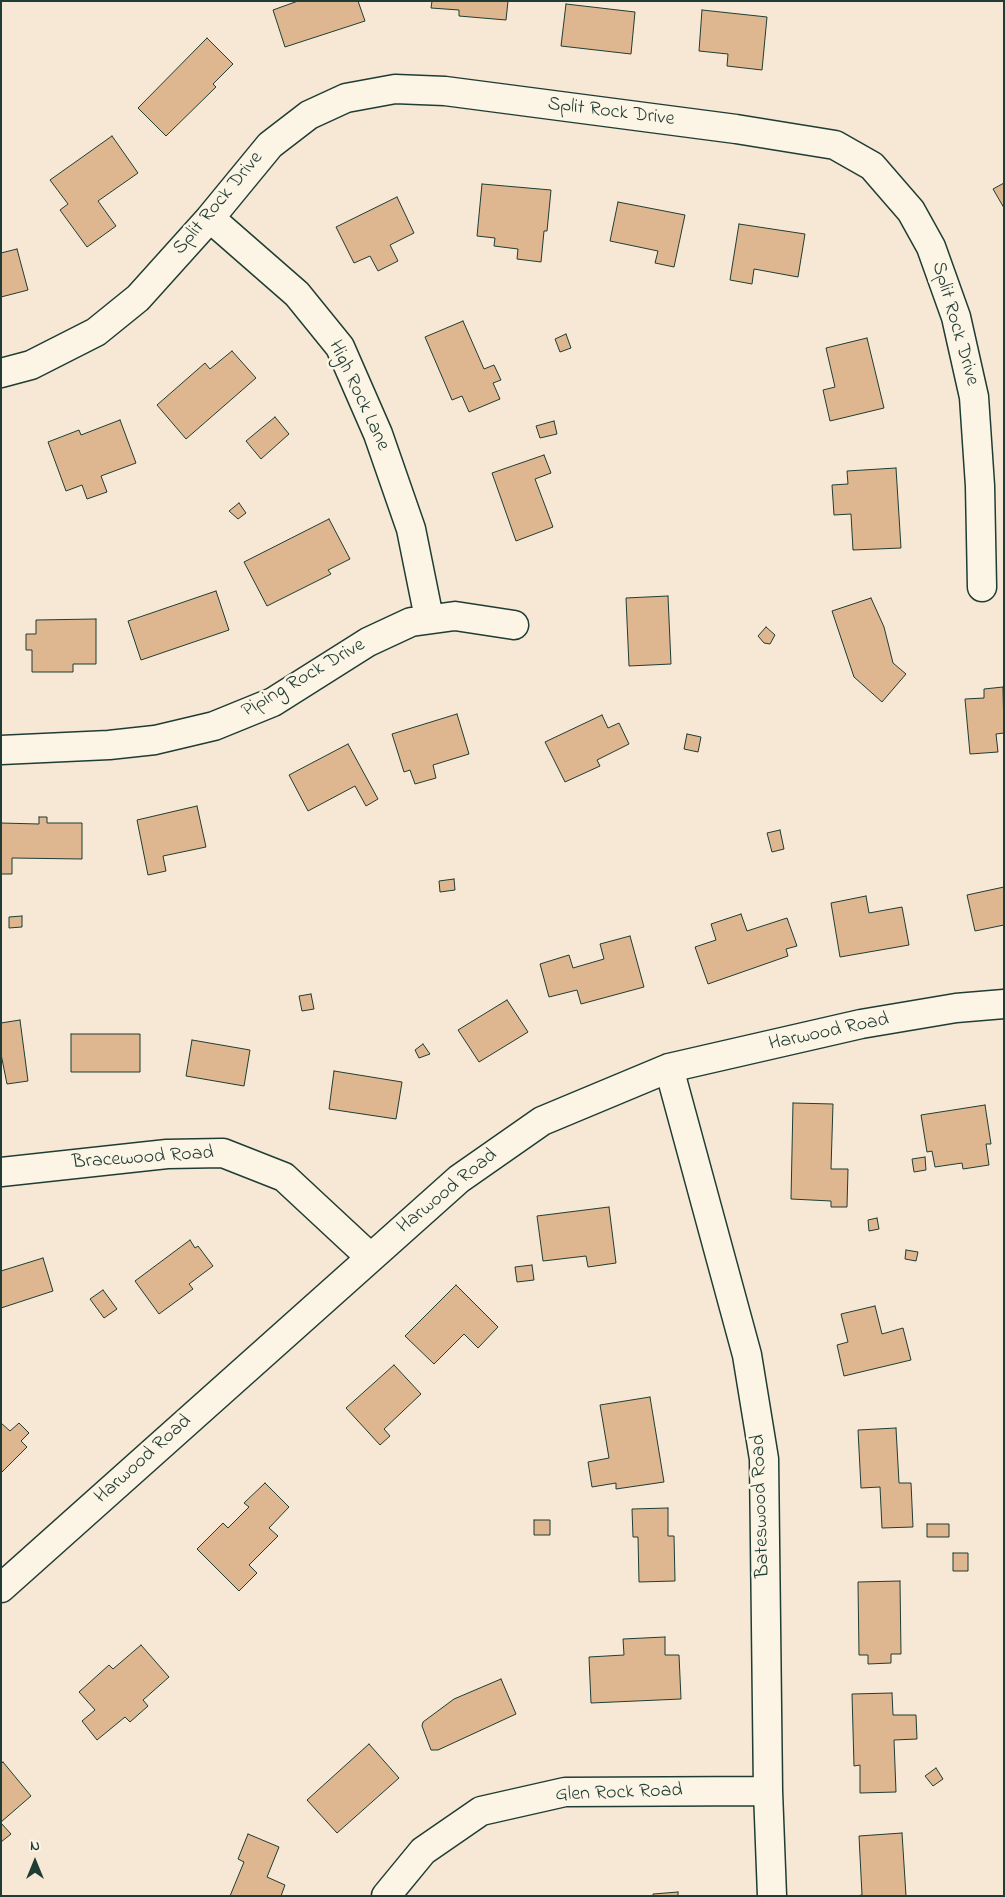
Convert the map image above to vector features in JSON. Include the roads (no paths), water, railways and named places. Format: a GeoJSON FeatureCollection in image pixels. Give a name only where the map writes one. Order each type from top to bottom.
{"type":"FeatureCollection","features":[{"type":"Feature","properties":{"kind":"street","name":"Split Rock Drive"},"geometry":{"type":"LineString","coordinates":[[1,373],[31,365],[96,332],[138,298],[210,218],[270,145],[309,115],[346,98],[395,90],[445,92],[736,129],[835,145],[872,166],[911,211],[931,247],[956,317],[974,397],[980,486],[982,587]]}},
{"type":"Feature","properties":{"kind":"street","name":"High Rock Lane"},"geometry":{"type":"LineString","coordinates":[[210,218],[297,294],[340,347],[378,434],[412,529],[429,618]]}},
{"type":"Feature","properties":{"kind":"street","name":"Piping Rock Drive"},"geometry":{"type":"LineString","coordinates":[[1,750],[118,744],[155,740],[214,726],[273,702],[354,650],[392,630],[429,618],[471,618],[514,625]]}},
{"type":"Feature","properties":{"kind":"street","name":"Harwood Road"},"geometry":{"type":"LineString","coordinates":[[1,1588],[459,1179],[542,1121],[669,1068],[861,1024],[956,1008],[1004,1004]]}},
{"type":"Feature","properties":{"kind":"street","name":"Bateswood Road"},"geometry":{"type":"LineString","coordinates":[[669,1068],[747,1355],[764,1459],[768,1791],[772,1896]]}},
{"type":"Feature","properties":{"kind":"street","name":"Bracewood Road"},"geometry":{"type":"LineString","coordinates":[[1,1172],[167,1154],[223,1153],[284,1177],[370,1257]]}},
{"type":"Feature","properties":{"kind":"street","name":"Glen Rock Road"},"geometry":{"type":"LineString","coordinates":[[386,1896],[423,1851],[481,1811],[565,1792],[768,1791]]}}]}
